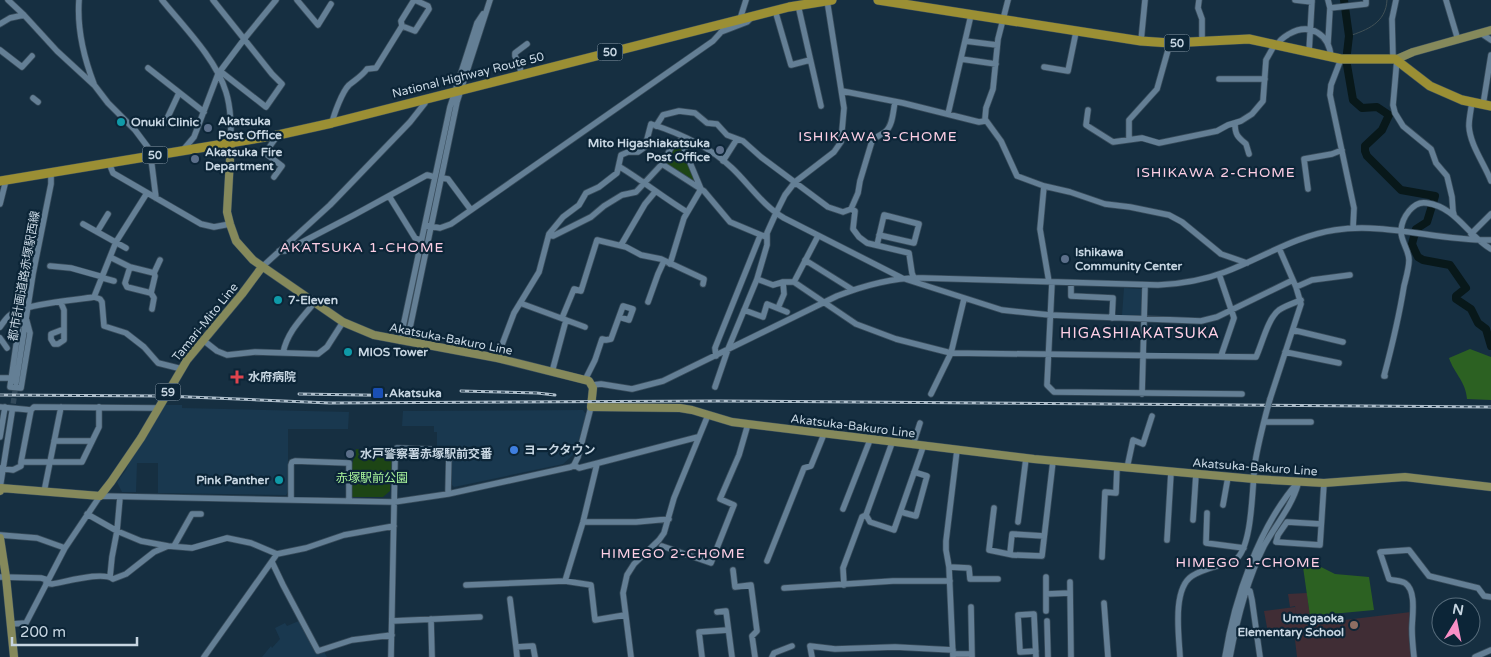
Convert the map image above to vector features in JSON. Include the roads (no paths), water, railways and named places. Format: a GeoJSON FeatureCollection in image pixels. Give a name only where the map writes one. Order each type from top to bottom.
{"type":"FeatureCollection","features":[{"type":"Feature","properties":{"kind":"highway","name":"National Highway Route 50"},"geometry":{"type":"LineString","coordinates":[[109,162],[278,134],[332,123],[712,26],[721,31],[740,19],[775,10],[832,0]]}},
{"type":"Feature","properties":{"kind":"highway","name":"50"},"geometry":{"type":"LineString","coordinates":[[878,0],[1140,41],[1170,43],[1249,39],[1342,59],[1395,59]]}},
{"type":"Feature","properties":{"kind":"highway"},"geometry":{"type":"LineString","coordinates":[[1395,59],[1430,86],[1472,102],[1487,105]]}},
{"type":"Feature","properties":{"kind":"highway","name":"50"},"geometry":{"type":"LineString","coordinates":[[3,180],[109,162]]}},
{"type":"Feature","properties":{"kind":"main road"},"geometry":{"type":"LineString","coordinates":[[1395,59],[1491,30]]}},
{"type":"Feature","properties":{"kind":"main road"},"geometry":{"type":"LineString","coordinates":[[231,142],[227,204],[230,224],[239,245],[262,267]]}},
{"type":"Feature","properties":{"kind":"main road","name":"Akatsuka-Bakuro Line"},"geometry":{"type":"LineString","coordinates":[[262,267],[343,322],[370,334],[497,358],[589,381],[593,385]]}},
{"type":"Feature","properties":{"kind":"main road","name":"Tamari-Mito Line"},"geometry":{"type":"LineString","coordinates":[[100,496],[122,467],[182,369],[262,267]]}},
{"type":"Feature","properties":{"kind":"main road"},"geometry":{"type":"LineString","coordinates":[[591,407],[593,385]]}},
{"type":"Feature","properties":{"kind":"main road","name":"Akatsuka-Bakuro Line"},"geometry":{"type":"LineString","coordinates":[[591,407],[680,408],[724,421],[892,443],[1053,461],[1228,477],[1324,483],[1405,477],[1491,487]]}},
{"type":"Feature","properties":{"kind":"main road"},"geometry":{"type":"LineString","coordinates":[[0,489],[100,496]]}},
{"type":"Feature","properties":{"kind":"main road"},"geometry":{"type":"LineString","coordinates":[[0,536],[3,577],[11,624],[14,657]]}},
{"type":"Feature","properties":{"kind":"street"},"geometry":{"type":"LineString","coordinates":[[8,0],[57,52],[95,86],[108,103],[135,130],[150,150],[156,198]]}},
{"type":"Feature","properties":{"kind":"street"},"geometry":{"type":"LineString","coordinates":[[79,0],[79,19],[84,55],[95,86]]}},
{"type":"Feature","properties":{"kind":"street"},"geometry":{"type":"LineString","coordinates":[[162,0],[219,73],[229,103],[231,142]]}},
{"type":"Feature","properties":{"kind":"street"},"geometry":{"type":"LineString","coordinates":[[213,0],[282,84],[266,107],[219,73]]}},
{"type":"Feature","properties":{"kind":"street"},"geometry":{"type":"LineString","coordinates":[[184,150],[194,137],[219,73],[276,0]]}},
{"type":"Feature","properties":{"kind":"street"},"geometry":{"type":"LineString","coordinates":[[297,0],[318,25],[331,4]]}},
{"type":"Feature","properties":{"kind":"street"},"geometry":{"type":"LineString","coordinates":[[332,123],[333,116],[347,87],[363,75],[367,69],[376,68],[402,26],[401,21],[415,0],[428,6],[429,9],[415,31],[402,26]]}},
{"type":"Feature","properties":{"kind":"street"},"geometry":{"type":"LineString","coordinates":[[403,341],[442,159],[450,107],[458,91],[478,24],[490,0]]}},
{"type":"Feature","properties":{"kind":"street"},"geometry":{"type":"LineString","coordinates":[[740,19],[746,0]]}},
{"type":"Feature","properties":{"kind":"street"},"geometry":{"type":"LineString","coordinates":[[716,356],[715,348],[763,236],[785,195],[795,182],[834,152],[841,142],[844,108],[826,0]]}},
{"type":"Feature","properties":{"kind":"street"},"geometry":{"type":"LineString","coordinates":[[1008,0],[997,45],[993,89],[985,121],[1001,141],[1016,176],[1105,204],[1169,215],[1182,222],[1221,254],[1247,263]]}},
{"type":"Feature","properties":{"kind":"street"},"geometry":{"type":"LineString","coordinates":[[1140,41],[1145,0]]}},
{"type":"Feature","properties":{"kind":"street"},"geometry":{"type":"LineString","coordinates":[[1199,0],[1198,8],[1202,19],[1202,41]]}},
{"type":"Feature","properties":{"kind":"street"},"geometry":{"type":"LineString","coordinates":[[1295,0],[1312,1],[1309,52]]}},
{"type":"Feature","properties":{"kind":"street"},"geometry":{"type":"LineString","coordinates":[[1328,0],[1330,8],[1328,43],[1332,57]]}},
{"type":"Feature","properties":{"kind":"street"},"geometry":{"type":"LineString","coordinates":[[1330,8],[1366,4],[1366,0]]}},
{"type":"Feature","properties":{"kind":"street"},"geometry":{"type":"LineString","coordinates":[[1396,0],[1392,18],[1395,59],[1393,105],[1395,113],[1403,126],[1431,149],[1436,163],[1447,176],[1454,215]]}},
{"type":"Feature","properties":{"kind":"street"},"geometry":{"type":"LineString","coordinates":[[1446,0],[1458,40]]}},
{"type":"Feature","properties":{"kind":"street"},"geometry":{"type":"LineString","coordinates":[[798,5],[821,106]]}},
{"type":"Feature","properties":{"kind":"street"},"geometry":{"type":"LineString","coordinates":[[775,10],[790,65],[810,60]]}},
{"type":"Feature","properties":{"kind":"street"},"geometry":{"type":"LineString","coordinates":[[0,24],[10,18],[24,15]]}},
{"type":"Feature","properties":{"kind":"street"},"geometry":{"type":"LineString","coordinates":[[948,114],[971,15]]}},
{"type":"Feature","properties":{"kind":"street"},"geometry":{"type":"LineString","coordinates":[[428,226],[447,227],[721,31],[747,22],[754,16]]}},
{"type":"Feature","properties":{"kind":"street"},"geometry":{"type":"LineString","coordinates":[[1088,110],[1086,125],[1113,142],[1130,139],[1148,139],[1159,143],[1217,131],[1248,118],[1263,100],[1266,60],[1280,40],[1294,32],[1310,29],[1318,33],[1328,43]]}},
{"type":"Feature","properties":{"kind":"street"},"geometry":{"type":"LineString","coordinates":[[1044,67],[1068,71],[1076,32]]}},
{"type":"Feature","properties":{"kind":"street"},"geometry":{"type":"LineString","coordinates":[[1482,34],[1491,40]]}},
{"type":"Feature","properties":{"kind":"street"},"geometry":{"type":"LineString","coordinates":[[965,41],[997,45]]}},
{"type":"Feature","properties":{"kind":"street"},"geometry":{"type":"LineString","coordinates":[[1130,139],[1129,120],[1157,89],[1170,43]]}},
{"type":"Feature","properties":{"kind":"street"},"geometry":{"type":"LineString","coordinates":[[521,75],[515,53],[526,44]]}},
{"type":"Feature","properties":{"kind":"street"},"geometry":{"type":"LineString","coordinates":[[0,50],[22,67],[32,56]]}},
{"type":"Feature","properties":{"kind":"street"},"geometry":{"type":"LineString","coordinates":[[1487,105],[1491,55]]}},
{"type":"Feature","properties":{"kind":"street"},"geometry":{"type":"LineString","coordinates":[[961,58],[996,64]]}},
{"type":"Feature","properties":{"kind":"street"},"geometry":{"type":"LineString","coordinates":[[1342,59],[1330,90],[1354,208],[1353,228]]}},
{"type":"Feature","properties":{"kind":"street"},"geometry":{"type":"LineString","coordinates":[[148,68],[204,112]]}},
{"type":"Feature","properties":{"kind":"street"},"geometry":{"type":"LineString","coordinates":[[1219,79],[1265,79]]}},
{"type":"Feature","properties":{"kind":"street"},"geometry":{"type":"LineString","coordinates":[[842,91],[980,122],[985,121]]}},
{"type":"Feature","properties":{"kind":"street"},"geometry":{"type":"LineString","coordinates":[[165,123],[179,93]]}},
{"type":"Feature","properties":{"kind":"street"},"geometry":{"type":"LineString","coordinates":[[262,267],[330,205],[410,122],[425,103],[424,99]]}},
{"type":"Feature","properties":{"kind":"street"},"geometry":{"type":"LineString","coordinates":[[852,209],[872,141],[890,127],[895,102]]}},
{"type":"Feature","properties":{"kind":"street"},"geometry":{"type":"LineString","coordinates":[[1472,102],[1469,127],[1475,148],[1491,180]]}},
{"type":"Feature","properties":{"kind":"street"},"geometry":{"type":"LineString","coordinates":[[656,126],[663,115],[670,112],[695,113],[707,123],[717,124],[727,135],[743,141],[761,157],[828,207],[842,212],[852,209]]}},
{"type":"Feature","properties":{"kind":"street"},"geometry":{"type":"LineString","coordinates":[[497,358],[514,313],[539,272],[549,234],[563,217],[578,205],[586,194],[618,173],[621,155],[644,147],[651,124],[683,140],[699,144],[730,166],[776,213],[818,236],[902,278],[1002,310],[1050,315],[1201,321],[1217,317],[1293,280]]}},
{"type":"Feature","properties":{"kind":"street"},"geometry":{"type":"LineString","coordinates":[[1235,124],[1235,133],[1246,144],[1249,154]]}},
{"type":"Feature","properties":{"kind":"street"},"geometry":{"type":"LineString","coordinates":[[274,177],[282,166],[265,153],[278,134]]}},
{"type":"Feature","properties":{"kind":"street"},"geometry":{"type":"LineString","coordinates":[[722,161],[737,139]]}},
{"type":"Feature","properties":{"kind":"street"},"geometry":{"type":"LineString","coordinates":[[549,234],[553,236],[591,217],[604,206],[622,196],[636,192],[662,164],[672,146],[683,140]]}},
{"type":"Feature","properties":{"kind":"street"},"geometry":{"type":"LineString","coordinates":[[683,140],[701,189]]}},
{"type":"Feature","properties":{"kind":"street"},"geometry":{"type":"LineString","coordinates":[[1308,188],[1304,158],[1332,154],[1342,150]]}},
{"type":"Feature","properties":{"kind":"street"},"geometry":{"type":"LineString","coordinates":[[109,162],[113,173],[201,224],[214,227],[230,224]]}},
{"type":"Feature","properties":{"kind":"street"},"geometry":{"type":"LineString","coordinates":[[662,164],[701,189],[730,222],[763,236],[767,245],[757,279],[728,349],[715,387]]}},
{"type":"Feature","properties":{"kind":"street"},"geometry":{"type":"LineString","coordinates":[[620,167],[687,212]]}},
{"type":"Feature","properties":{"kind":"street","name":"都市計画道路赤塚駅西線"},"geometry":{"type":"LineString","coordinates":[[0,378],[13,380],[26,318],[51,172]]}},
{"type":"Feature","properties":{"kind":"street"},"geometry":{"type":"LineString","coordinates":[[278,251],[285,250],[427,175],[448,179],[471,210]]}},
{"type":"Feature","properties":{"kind":"street"},"geometry":{"type":"LineString","coordinates":[[0,204],[3,180]]}},
{"type":"Feature","properties":{"kind":"street"},"geometry":{"type":"LineString","coordinates":[[1044,186],[1040,229],[1050,282],[1047,386],[1054,392],[1242,394]]}},
{"type":"Feature","properties":{"kind":"street"},"geometry":{"type":"LineString","coordinates":[[648,302],[658,274],[667,262],[684,218],[701,189]]}},
{"type":"Feature","properties":{"kind":"street"},"geometry":{"type":"LineString","coordinates":[[94,297],[116,242],[147,192]]}},
{"type":"Feature","properties":{"kind":"street"},"geometry":{"type":"LineString","coordinates":[[620,246],[645,204],[655,192]]}},
{"type":"Feature","properties":{"kind":"street"},"geometry":{"type":"LineString","coordinates":[[390,196],[415,238],[421,240]]}},
{"type":"Feature","properties":{"kind":"street"},"geometry":{"type":"LineString","coordinates":[[1385,376],[1409,259],[1401,232],[1411,208],[1419,203],[1430,203],[1441,207],[1454,215],[1477,240],[1491,249]]}},
{"type":"Feature","properties":{"kind":"street"},"geometry":{"type":"LineString","coordinates":[[852,209],[855,211],[852,229],[863,241],[909,253],[914,278]]}},
{"type":"Feature","properties":{"kind":"street"},"geometry":{"type":"LineString","coordinates":[[97,232],[108,214]]}},
{"type":"Feature","properties":{"kind":"street"},"geometry":{"type":"LineString","coordinates":[[1471,234],[1491,214]]}},
{"type":"Feature","properties":{"kind":"street"},"geometry":{"type":"LineString","coordinates":[[877,244],[879,235],[884,215],[919,224],[914,243],[879,235]]}},
{"type":"Feature","properties":{"kind":"street"},"geometry":{"type":"LineString","coordinates":[[83,224],[126,248]]}},
{"type":"Feature","properties":{"kind":"street"},"geometry":{"type":"LineString","coordinates":[[403,341],[421,240],[428,226]]}},
{"type":"Feature","properties":{"kind":"street"},"geometry":{"type":"LineString","coordinates":[[593,385],[600,384],[627,389],[637,388],[674,376],[853,290],[902,278],[1145,286],[1175,284],[1219,274],[1315,234],[1353,228],[1371,228],[1430,236],[1491,240]]}},
{"type":"Feature","properties":{"kind":"street"},"geometry":{"type":"LineString","coordinates":[[794,282],[818,236]]}},
{"type":"Feature","properties":{"kind":"street"},"geometry":{"type":"LineString","coordinates":[[552,372],[564,319],[574,289],[581,291],[597,240],[667,262],[704,279],[703,284]]}},
{"type":"Feature","properties":{"kind":"street"},"geometry":{"type":"LineString","coordinates":[[1180,657],[1179,604],[1180,593],[1184,584],[1194,574],[1238,558],[1244,548],[1248,532],[1255,463],[1264,422],[1301,307],[1301,300],[1279,248]]}},
{"type":"Feature","properties":{"kind":"street"},"geometry":{"type":"LineString","coordinates":[[110,257],[130,268],[154,272]]}},
{"type":"Feature","properties":{"kind":"street"},"geometry":{"type":"LineString","coordinates":[[151,293],[156,276],[154,272],[160,260]]}},
{"type":"Feature","properties":{"kind":"street"},"geometry":{"type":"LineString","coordinates":[[805,260],[853,290]]}},
{"type":"Feature","properties":{"kind":"street"},"geometry":{"type":"LineString","coordinates":[[50,266],[71,268],[114,281]]}},
{"type":"Feature","properties":{"kind":"street"},"geometry":{"type":"LineString","coordinates":[[130,268],[125,283],[127,287],[151,293],[154,298],[152,309]]}},
{"type":"Feature","properties":{"kind":"street"},"geometry":{"type":"LineString","coordinates":[[1219,274],[1232,310],[1233,321],[1221,356]]}},
{"type":"Feature","properties":{"kind":"street"},"geometry":{"type":"LineString","coordinates":[[1296,287],[1312,280],[1350,275]]}},
{"type":"Feature","properties":{"kind":"street"},"geometry":{"type":"LineString","coordinates":[[757,279],[773,285],[783,282],[794,282],[823,303],[861,326],[896,339],[950,353],[1256,357],[1263,344],[1272,317],[1279,310],[1301,300]]}},
{"type":"Feature","properties":{"kind":"street"},"geometry":{"type":"LineString","coordinates":[[778,308],[784,294],[783,282]]}},
{"type":"Feature","properties":{"kind":"street"},"geometry":{"type":"LineString","coordinates":[[1071,283],[1071,296],[1113,298],[1112,318]]}},
{"type":"Feature","properties":{"kind":"street"},"geometry":{"type":"LineString","coordinates":[[1142,394],[1145,286]]}},
{"type":"Feature","properties":{"kind":"street"},"geometry":{"type":"LineString","coordinates":[[0,327],[11,315],[27,309],[45,304],[94,297],[102,302],[104,326],[126,333],[144,347],[158,363],[182,369]]}},
{"type":"Feature","properties":{"kind":"street"},"geometry":{"type":"LineString","coordinates":[[932,394],[950,353],[964,299]]}},
{"type":"Feature","properties":{"kind":"street"},"geometry":{"type":"LineString","coordinates":[[283,353],[290,332],[315,302]]}},
{"type":"Feature","properties":{"kind":"street"},"geometry":{"type":"LineString","coordinates":[[61,303],[64,310],[64,328]]}},
{"type":"Feature","properties":{"kind":"street"},"geometry":{"type":"LineString","coordinates":[[520,303],[585,327]]}},
{"type":"Feature","properties":{"kind":"street"},"geometry":{"type":"LineString","coordinates":[[744,310],[763,317],[767,304],[786,312]]}},
{"type":"Feature","properties":{"kind":"street"},"geometry":{"type":"LineString","coordinates":[[585,380],[596,360],[602,339],[610,338],[619,317]]}},
{"type":"Feature","properties":{"kind":"street"},"geometry":{"type":"LineString","coordinates":[[203,340],[227,355],[255,352],[314,354],[323,351],[343,322]]}},
{"type":"Feature","properties":{"kind":"street"},"geometry":{"type":"LineString","coordinates":[[1293,330],[1343,342]]}},
{"type":"Feature","properties":{"kind":"street"},"geometry":{"type":"LineString","coordinates":[[0,338],[7,348]]}},
{"type":"Feature","properties":{"kind":"street"},"geometry":{"type":"LineString","coordinates":[[1285,352],[1338,363]]}},
{"type":"Feature","properties":{"kind":"street"},"geometry":{"type":"LineString","coordinates":[[2,468],[13,470],[21,466],[31,410],[34,406],[159,408]]}},
{"type":"Feature","properties":{"kind":"street"},"geometry":{"type":"LineString","coordinates":[[0,437],[2,407],[31,410]]}},
{"type":"Feature","properties":{"kind":"street"},"geometry":{"type":"LineString","coordinates":[[44,492],[61,407]]}},
{"type":"Feature","properties":{"kind":"street"},"geometry":{"type":"LineString","coordinates":[[11,624],[26,622],[65,548],[100,496],[394,502],[448,494],[557,471],[574,465],[578,457],[591,407]]}},
{"type":"Feature","properties":{"kind":"street"},"geometry":{"type":"LineString","coordinates":[[22,462],[82,462],[99,427],[99,408]]}},
{"type":"Feature","properties":{"kind":"street"},"geometry":{"type":"LineString","coordinates":[[0,489],[12,412]]}},
{"type":"Feature","properties":{"kind":"street"},"geometry":{"type":"LineString","coordinates":[[631,657],[623,593],[626,575],[634,564],[659,540],[667,528],[674,498],[708,416]]}},
{"type":"Feature","properties":{"kind":"street"},"geometry":{"type":"LineString","coordinates":[[1127,468],[1133,440],[1143,444],[1152,416]]}},
{"type":"Feature","properties":{"kind":"street"},"geometry":{"type":"LineString","coordinates":[[1264,422],[1311,422]]}},
{"type":"Feature","properties":{"kind":"street"},"geometry":{"type":"LineString","coordinates":[[913,445],[920,423]]}},
{"type":"Feature","properties":{"kind":"street"},"geometry":{"type":"LineString","coordinates":[[662,546],[711,563],[734,505],[720,499],[748,424]]}},
{"type":"Feature","properties":{"kind":"street"},"geometry":{"type":"LineString","coordinates":[[767,561],[804,468],[811,466],[824,434]]}},
{"type":"Feature","properties":{"kind":"street"},"geometry":{"type":"LineString","coordinates":[[574,465],[579,468],[597,464],[698,437]]}},
{"type":"Feature","properties":{"kind":"street"},"geometry":{"type":"LineString","coordinates":[[843,509],[870,440]]}},
{"type":"Feature","properties":{"kind":"street"},"geometry":{"type":"LineString","coordinates":[[54,441],[92,441]]}},
{"type":"Feature","properties":{"kind":"street"},"geometry":{"type":"LineString","coordinates":[[844,584],[843,568],[862,517],[866,515],[892,443]]}},
{"type":"Feature","properties":{"kind":"street"},"geometry":{"type":"LineString","coordinates":[[866,515],[870,522],[894,530],[923,446]]}},
{"type":"Feature","properties":{"kind":"street"},"geometry":{"type":"LineString","coordinates":[[397,448],[448,450],[448,494]]}},
{"type":"Feature","properties":{"kind":"street"},"geometry":{"type":"LineString","coordinates":[[953,654],[950,567],[946,541],[957,450]]}},
{"type":"Feature","properties":{"kind":"street"},"geometry":{"type":"LineString","coordinates":[[1018,522],[1026,458]]}},
{"type":"Feature","properties":{"kind":"street"},"geometry":{"type":"LineString","coordinates":[[391,657],[395,459]]}},
{"type":"Feature","properties":{"kind":"street"},"geometry":{"type":"LineString","coordinates":[[291,500],[291,465],[295,461],[349,462],[349,501]]}},
{"type":"Feature","properties":{"kind":"street"},"geometry":{"type":"LineString","coordinates":[[994,508],[989,550],[1013,555],[1042,556],[1053,461]]}},
{"type":"Feature","properties":{"kind":"street"},"geometry":{"type":"LineString","coordinates":[[565,581],[583,522],[597,464]]}},
{"type":"Feature","properties":{"kind":"street"},"geometry":{"type":"LineString","coordinates":[[1102,558],[1105,492],[1116,493],[1117,467]]}},
{"type":"Feature","properties":{"kind":"street"},"geometry":{"type":"LineString","coordinates":[[901,512],[916,516],[927,476],[914,472]]}},
{"type":"Feature","properties":{"kind":"street"},"geometry":{"type":"LineString","coordinates":[[1167,540],[1172,472]]}},
{"type":"Feature","properties":{"kind":"street"},"geometry":{"type":"LineString","coordinates":[[1192,520],[1196,474]]}},
{"type":"Feature","properties":{"kind":"street"},"geometry":{"type":"LineString","coordinates":[[1223,504],[1228,477]]}},
{"type":"Feature","properties":{"kind":"street"},"geometry":{"type":"LineString","coordinates":[[1230,657],[1244,589],[1254,555],[1288,494],[1298,482]]}},
{"type":"Feature","properties":{"kind":"street"},"geometry":{"type":"LineString","coordinates":[[1321,524],[1287,522],[1278,535],[1276,542],[1320,545],[1324,483]]}},
{"type":"Feature","properties":{"kind":"street"},"geometry":{"type":"LineString","coordinates":[[110,577],[120,497]]}},
{"type":"Feature","properties":{"kind":"street"},"geometry":{"type":"LineString","coordinates":[[1207,513],[1206,543],[1244,548]]}},
{"type":"Feature","properties":{"kind":"street"},"geometry":{"type":"LineString","coordinates":[[87,514],[117,531],[141,541],[192,548],[227,538],[244,541],[277,554],[306,548],[344,535],[394,526]]}},
{"type":"Feature","properties":{"kind":"street"},"geometry":{"type":"LineString","coordinates":[[3,577],[41,578],[52,584],[99,576],[113,579],[126,574],[146,557],[171,546],[192,514],[200,514]]}},
{"type":"Feature","properties":{"kind":"street"},"geometry":{"type":"LineString","coordinates":[[583,522],[636,522],[669,519]]}},
{"type":"Feature","properties":{"kind":"street"},"geometry":{"type":"LineString","coordinates":[[1010,554],[1012,534],[1044,536]]}},
{"type":"Feature","properties":{"kind":"street"},"geometry":{"type":"LineString","coordinates":[[0,536],[37,538],[65,548]]}},
{"type":"Feature","properties":{"kind":"street"},"geometry":{"type":"LineString","coordinates":[[1414,657],[1412,632],[1413,604],[1411,595],[1404,583],[1389,579],[1380,552],[1409,550],[1429,576],[1478,588],[1484,596],[1491,597]]}},
{"type":"Feature","properties":{"kind":"street"},"geometry":{"type":"LineString","coordinates":[[204,657],[277,554]]}},
{"type":"Feature","properties":{"kind":"street"},"geometry":{"type":"LineString","coordinates":[[272,562],[318,651],[352,640],[392,635]]}},
{"type":"Feature","properties":{"kind":"street"},"geometry":{"type":"LineString","coordinates":[[950,567],[969,568],[970,579],[998,579]]}},
{"type":"Feature","properties":{"kind":"street"},"geometry":{"type":"LineString","coordinates":[[733,570],[735,586],[751,585],[757,631],[752,636],[755,657]]}},
{"type":"Feature","properties":{"kind":"street"},"geometry":{"type":"LineString","coordinates":[[1046,577],[1046,611]]}},
{"type":"Feature","properties":{"kind":"street"},"geometry":{"type":"LineString","coordinates":[[466,585],[565,581],[591,585],[595,620],[625,615]]}},
{"type":"Feature","properties":{"kind":"street"},"geometry":{"type":"LineString","coordinates":[[784,588],[893,581],[950,581]]}},
{"type":"Feature","properties":{"kind":"street"},"geometry":{"type":"LineString","coordinates":[[1070,582],[1071,657]]}},
{"type":"Feature","properties":{"kind":"street"},"geometry":{"type":"LineString","coordinates":[[1225,657],[1234,615],[1244,589]]}},
{"type":"Feature","properties":{"kind":"street"},"geometry":{"type":"LineString","coordinates":[[1244,589],[1250,591],[1260,657]]}},
{"type":"Feature","properties":{"kind":"street"},"geometry":{"type":"LineString","coordinates":[[1046,594],[1070,593]]}},
{"type":"Feature","properties":{"kind":"street"},"geometry":{"type":"LineString","coordinates":[[510,598],[518,657]]}},
{"type":"Feature","properties":{"kind":"street"},"geometry":{"type":"LineString","coordinates":[[1104,603],[1108,657]]}},
{"type":"Feature","properties":{"kind":"street"},"geometry":{"type":"LineString","coordinates":[[812,657],[810,646],[835,649],[895,647],[972,655],[971,607]]}},
{"type":"Feature","properties":{"kind":"street"},"geometry":{"type":"LineString","coordinates":[[717,612],[726,611],[732,657]]}},
{"type":"Feature","properties":{"kind":"street"},"geometry":{"type":"LineString","coordinates":[[1034,614],[1036,654],[1020,652],[1018,615],[1034,614]]}},
{"type":"Feature","properties":{"kind":"street"},"geometry":{"type":"LineString","coordinates":[[392,621],[480,617]]}},
{"type":"Feature","properties":{"kind":"street"},"geometry":{"type":"LineString","coordinates":[[431,620],[432,657]]}},
{"type":"Feature","properties":{"kind":"street"},"geometry":{"type":"LineString","coordinates":[[1047,621],[1048,657]]}},
{"type":"Feature","properties":{"kind":"street"},"geometry":{"type":"LineString","coordinates":[[702,657],[699,632],[728,630]]}},
{"type":"Feature","properties":{"kind":"street"},"geometry":{"type":"LineString","coordinates":[[516,647],[533,646],[535,657]]}},
{"type":"Feature","properties":{"kind":"street"},"geometry":{"type":"LineString","coordinates":[[772,657],[774,653],[792,646]]}},
{"type":"Feature","properties":{"kind":"street"},"geometry":{"type":"LineString","coordinates":[[1475,657],[1491,650]]}},
{"type":"Feature","properties":{"kind":"waterway"},"geometry":{"type":"LineString","coordinates":[[1344,0],[1349,36],[1347,53]]}},
{"type":"Feature","properties":{"kind":"waterway"},"geometry":{"type":"LineString","coordinates":[[1349,36],[1369,28],[1379,20],[1386,8],[1387,0]]}},
{"type":"Feature","properties":{"kind":"waterway"},"geometry":{"type":"LineString","coordinates":[[1347,65],[1353,100],[1362,108],[1377,107],[1389,115],[1382,130],[1365,146],[1367,156],[1401,190],[1435,196],[1427,222],[1416,229],[1412,244],[1418,257],[1423,260],[1450,265],[1466,288],[1456,296],[1456,299],[1471,309],[1478,323],[1486,329],[1491,346]]}},
{"type":"Feature","properties":{"kind":"tunnel"},"geometry":{"type":"LineString","coordinates":[[12,412],[16,384]]}},
{"type":"Feature","properties":{"kind":"railway"},"geometry":{"type":"LineString","coordinates":[[461,391],[555,395]]}},
{"type":"Feature","properties":{"kind":"railway"},"geometry":{"type":"LineString","coordinates":[[299,394],[424,396]]}},
{"type":"Feature","properties":{"kind":"railway"},"geometry":{"type":"LineString","coordinates":[[0,395],[165,396],[330,403],[718,401],[1491,407]]}},
{"type":"Feature","properties":{"kind":"place","name":"Onuki Clinic"},"geometry":{"type":"Point","coordinates":[121,122]}},
{"type":"Feature","properties":{"kind":"place","name":"Akatsuka Post Office"},"geometry":{"type":"Point","coordinates":[208,128]}},
{"type":"Feature","properties":{"kind":"place","name":"Mito Higashiakatsuka Post Office"},"geometry":{"type":"Point","coordinates":[720,150]}},
{"type":"Feature","properties":{"kind":"place","name":"Akatsuka Fire Department"},"geometry":{"type":"Point","coordinates":[195,159]}},
{"type":"Feature","properties":{"kind":"place","name":"Ishikawa Community Center"},"geometry":{"type":"Point","coordinates":[1065,259]}},
{"type":"Feature","properties":{"kind":"place","name":"7-Eleven"},"geometry":{"type":"Point","coordinates":[278,300]}},
{"type":"Feature","properties":{"kind":"place","name":"MIOS Tower"},"geometry":{"type":"Point","coordinates":[348,352]}},
{"type":"Feature","properties":{"kind":"place","name":"水府病院"},"geometry":{"type":"Point","coordinates":[237,377]}},
{"type":"Feature","properties":{"kind":"place","name":"Akatsuka"},"geometry":{"type":"Point","coordinates":[378,393]}},
{"type":"Feature","properties":{"kind":"place","name":"ヨークタウン"},"geometry":{"type":"Point","coordinates":[514,450]}},
{"type":"Feature","properties":{"kind":"place","name":"水戸警察署赤塚駅前交番"},"geometry":{"type":"Point","coordinates":[350,454]}},
{"type":"Feature","properties":{"kind":"place","name":"Pink Panther"},"geometry":{"type":"Point","coordinates":[279,480]}},
{"type":"Feature","properties":{"kind":"place","name":"Umegaoka Elementary School"},"geometry":{"type":"Point","coordinates":[1354,625]}},
{"type":"Feature","properties":{"kind":"district","name":"ISHIKAWA 3-CHOME"},"geometry":{"type":"Point","coordinates":[878,136]}},
{"type":"Feature","properties":{"kind":"district","name":"ISHIKAWA 2-CHOME"},"geometry":{"type":"Point","coordinates":[1216,172]}},
{"type":"Feature","properties":{"kind":"district","name":"AKATSUKA 1-CHOME"},"geometry":{"type":"Point","coordinates":[362,247]}},
{"type":"Feature","properties":{"kind":"district","name":"HIGASHIAKATSUKA"},"geometry":{"type":"Point","coordinates":[1140,333]}},
{"type":"Feature","properties":{"kind":"district","name":"HIMEGO 2-CHOME"},"geometry":{"type":"Point","coordinates":[673,553]}},
{"type":"Feature","properties":{"kind":"district","name":"HIMEGO 1-CHOME"},"geometry":{"type":"Point","coordinates":[1248,562]}},
{"type":"Feature","properties":{"kind":"park label","name":"赤塚駅前公園"},"geometry":{"type":"Point","coordinates":[372,478]}}]}
